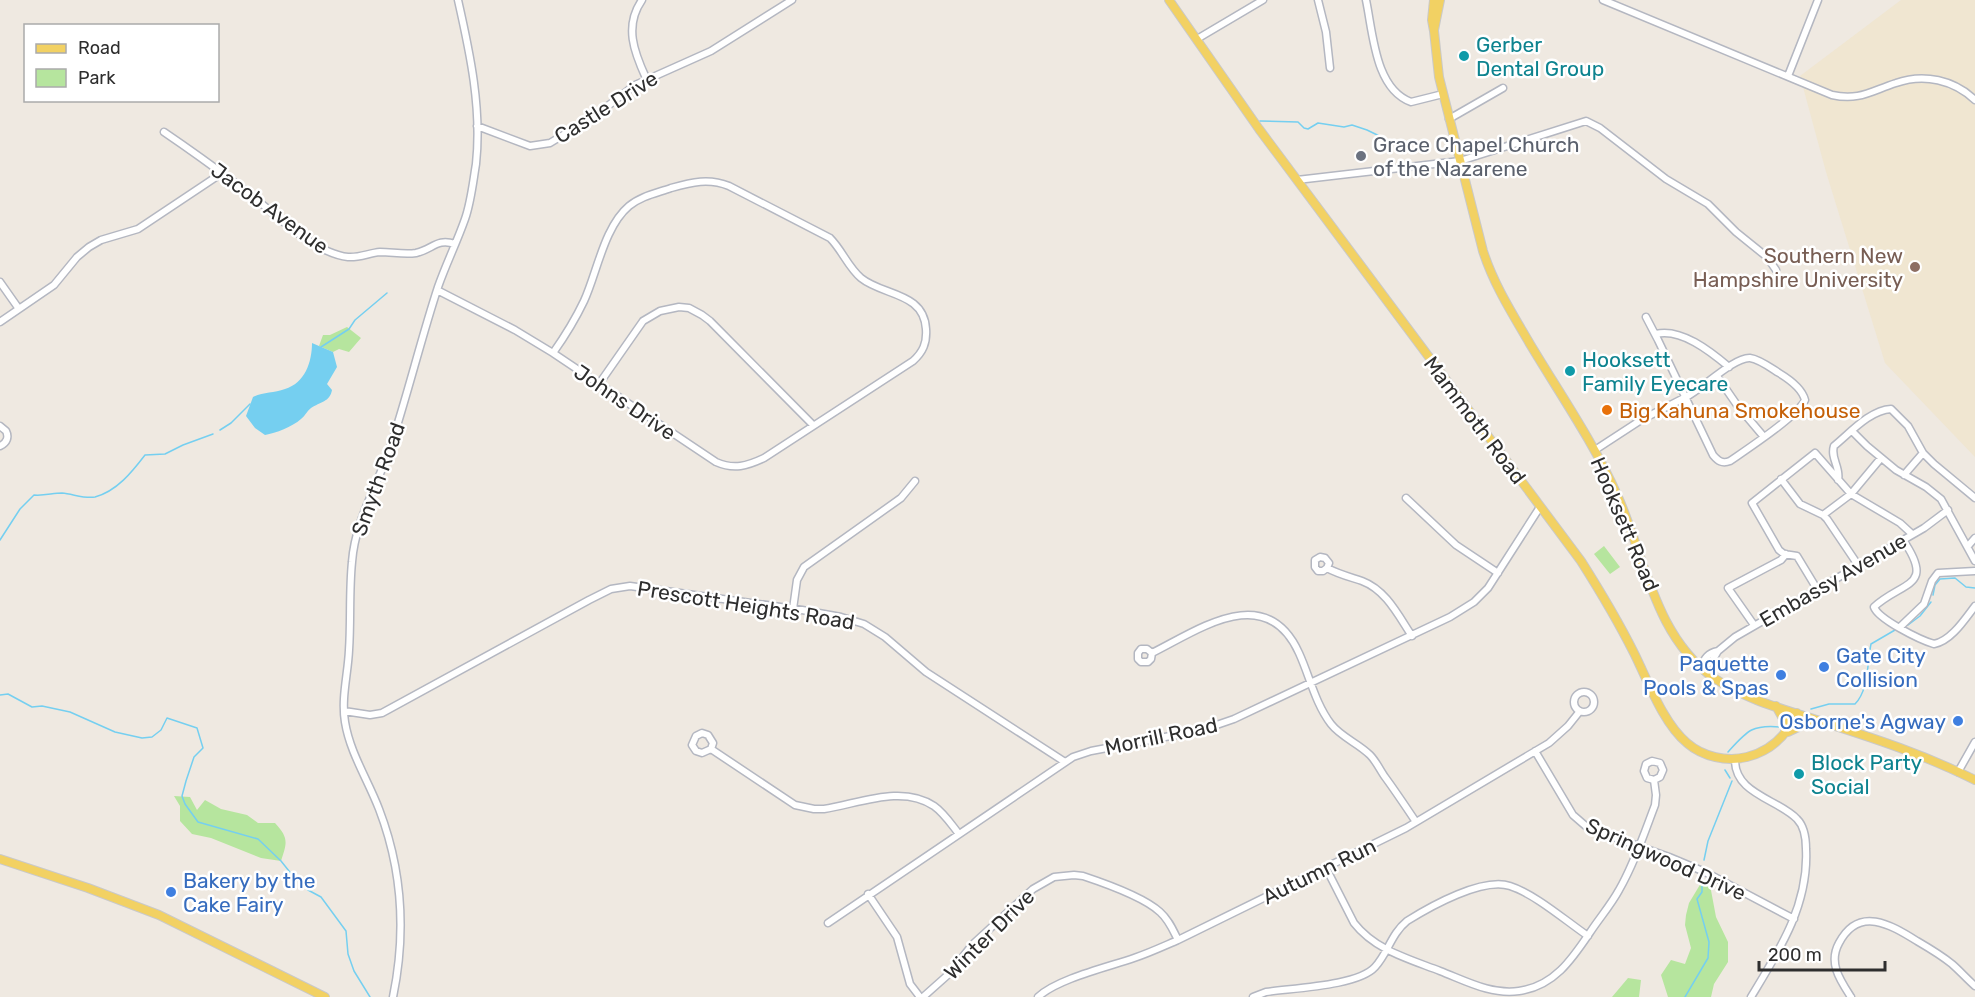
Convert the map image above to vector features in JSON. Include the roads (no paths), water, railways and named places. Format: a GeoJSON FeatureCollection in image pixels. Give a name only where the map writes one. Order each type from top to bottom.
{"type":"FeatureCollection","features":[{"type":"Feature","properties":{"kind":"main road","name":"Mammoth Road"},"geometry":{"type":"LineString","coordinates":[[1169,0],[1297,180],[1597,586],[1675,731],[1701,752],[1715,757],[1735,759],[1762,752],[1784,734],[1797,713]]}},
{"type":"Feature","properties":{"kind":"main road","name":"Hooksett Road"},"geometry":{"type":"LineString","coordinates":[[1434,0],[1431,20],[1443,94],[1483,251],[1494,281],[1595,450],[1619,500],[1667,623],[1682,648],[1701,668],[1732,689],[1917,753],[1975,780]]}},
{"type":"Feature","properties":{"kind":"main road","name":"Hooksett Road"},"geometry":{"type":"LineString","coordinates":[[1434,31],[1440,0]]}},
{"type":"Feature","properties":{"kind":"main road"},"geometry":{"type":"LineString","coordinates":[[1776,706],[1785,722],[1784,734]]}},
{"type":"Feature","properties":{"kind":"main road"},"geometry":{"type":"LineString","coordinates":[[1784,734],[1805,724],[1830,724]]}},
{"type":"Feature","properties":{"kind":"main road"},"geometry":{"type":"LineString","coordinates":[[0,859],[88,888],[159,915],[325,997]]}},
{"type":"Feature","properties":{"kind":"street","name":"Smyth Road"},"geometry":{"type":"LineString","coordinates":[[393,997],[398,963],[399,888],[387,831],[350,740],[344,711],[350,647],[353,546],[391,445],[437,290],[466,217],[470,198],[476,164],[475,91],[458,0]]}},
{"type":"Feature","properties":{"kind":"street"},"geometry":{"type":"LineString","coordinates":[[642,0],[634,14],[631,34],[632,44],[646,78]]}},
{"type":"Feature","properties":{"kind":"street","name":"Castle Drive"},"geometry":{"type":"LineString","coordinates":[[477,126],[521,144],[540,146],[571,131],[646,78],[711,51],[792,0]]}},
{"type":"Feature","properties":{"kind":"street"},"geometry":{"type":"LineString","coordinates":[[1197,39],[1263,0]]}},
{"type":"Feature","properties":{"kind":"street"},"geometry":{"type":"LineString","coordinates":[[1318,0],[1326,32],[1330,68]]}},
{"type":"Feature","properties":{"kind":"street"},"geometry":{"type":"LineString","coordinates":[[1366,0],[1381,70],[1391,89],[1411,102],[1443,94]]}},
{"type":"Feature","properties":{"kind":"street"},"geometry":{"type":"LineString","coordinates":[[1603,0],[1832,95],[1850,98],[1863,96],[1903,80],[1918,78],[1933,79],[1958,87],[1975,100]]}},
{"type":"Feature","properties":{"kind":"street"},"geometry":{"type":"LineString","coordinates":[[1788,76],[1818,0]]}},
{"type":"Feature","properties":{"kind":"street"},"geometry":{"type":"LineString","coordinates":[[1449,119],[1503,88]]}},
{"type":"Feature","properties":{"kind":"street"},"geometry":{"type":"LineString","coordinates":[[1297,180],[1460,161],[1582,122],[1592,123],[1666,179],[1708,204],[1736,232],[1767,257],[1776,270]]}},
{"type":"Feature","properties":{"kind":"street","name":"Jacob Avenue"},"geometry":{"type":"LineString","coordinates":[[164,132],[222,173],[311,243],[327,252],[349,257],[381,252],[410,254],[446,241],[455,244]]}},
{"type":"Feature","properties":{"kind":"street"},"geometry":{"type":"LineString","coordinates":[[0,322],[54,285],[89,247],[101,240],[138,229],[222,173]]}},
{"type":"Feature","properties":{"kind":"street","name":"Johns Drive"},"geometry":{"type":"LineString","coordinates":[[437,290],[515,330],[716,462],[735,468],[764,458],[913,361],[925,346],[927,332],[922,313],[913,302],[864,280],[856,274],[830,238],[720,183],[701,181],[635,201],[615,222],[585,300],[572,326],[553,353]]}},
{"type":"Feature","properties":{"kind":"street"},"geometry":{"type":"LineString","coordinates":[[0,282],[19,309]]}},
{"type":"Feature","properties":{"kind":"street"},"geometry":{"type":"LineString","coordinates":[[599,384],[643,321],[669,308],[689,308],[710,321],[813,425]]}},
{"type":"Feature","properties":{"kind":"street"},"geometry":{"type":"LineString","coordinates":[[1595,450],[1641,420],[1686,397],[1738,360],[1753,358],[1786,378],[1798,388],[1805,400],[1800,408],[1730,462],[1720,462],[1713,455],[1686,397],[1656,334],[1646,317]]}},
{"type":"Feature","properties":{"kind":"street"},"geometry":{"type":"LineString","coordinates":[[1656,334],[1681,335],[1729,367]]}},
{"type":"Feature","properties":{"kind":"street"},"geometry":{"type":"LineString","coordinates":[[1717,376],[1737,405],[1764,437]]}},
{"type":"Feature","properties":{"kind":"street"},"geometry":{"type":"LineString","coordinates":[[1838,480],[1839,473],[1832,451],[1834,446],[1873,415],[1891,409],[1908,426],[1923,453],[1975,498]]}},
{"type":"Feature","properties":{"kind":"street"},"geometry":{"type":"LineString","coordinates":[[0,426],[6,431],[8,437],[0,446]]}},
{"type":"Feature","properties":{"kind":"street"},"geometry":{"type":"LineString","coordinates":[[1852,431],[1879,460],[1938,496],[1975,561]]}},
{"type":"Feature","properties":{"kind":"street"},"geometry":{"type":"LineString","coordinates":[[1816,589],[1797,556],[1781,552],[1752,503],[1815,453],[1851,494],[1912,534]]}},
{"type":"Feature","properties":{"kind":"street"},"geometry":{"type":"LineString","coordinates":[[1904,475],[1923,453]]}},
{"type":"Feature","properties":{"kind":"street"},"geometry":{"type":"LineString","coordinates":[[1823,515],[1851,494],[1879,460]]}},
{"type":"Feature","properties":{"kind":"street"},"geometry":{"type":"LineString","coordinates":[[1781,479],[1800,504],[1823,515],[1858,565]]}},
{"type":"Feature","properties":{"kind":"street"},"geometry":{"type":"LineString","coordinates":[[793,609],[797,580],[804,567],[901,498],[915,481]]}},
{"type":"Feature","properties":{"kind":"street"},"geometry":{"type":"LineString","coordinates":[[1406,498],[1456,545],[1498,573]]}},
{"type":"Feature","properties":{"kind":"street","name":"Morrill Road"},"geometry":{"type":"LineString","coordinates":[[828,922],[1065,762],[1090,751],[1216,726],[1412,636],[1466,608],[1482,594],[1498,573],[1540,507]]}},
{"type":"Feature","properties":{"kind":"street","name":"Embassy Avenue"},"geometry":{"type":"LineString","coordinates":[[1701,668],[1712,661],[1718,651],[1735,637],[1903,540],[1948,510]]}},
{"type":"Feature","properties":{"kind":"street"},"geometry":{"type":"LineString","coordinates":[[1968,546],[1975,538]]}},
{"type":"Feature","properties":{"kind":"street"},"geometry":{"type":"LineString","coordinates":[[1903,540],[1915,558],[1917,568],[1915,578],[1874,607],[1878,615],[1885,621],[1929,642],[1939,643],[1951,635],[1975,606]]}},
{"type":"Feature","properties":{"kind":"street"},"geometry":{"type":"LineString","coordinates":[[1754,626],[1728,588],[1781,560],[1786,554]]}},
{"type":"Feature","properties":{"kind":"street"},"geometry":{"type":"LineString","coordinates":[[1327,568],[1363,581],[1380,591],[1412,636]]}},
{"type":"Feature","properties":{"kind":"street"},"geometry":{"type":"LineString","coordinates":[[1900,627],[1924,604],[1932,581],[1938,573],[1975,571]]}},
{"type":"Feature","properties":{"kind":"street","name":"Prescott Heights Road"},"geometry":{"type":"LineString","coordinates":[[344,711],[375,714],[387,710],[545,622],[620,586],[659,589],[793,609],[841,617],[873,628],[924,670],[1065,762]]}},
{"type":"Feature","properties":{"kind":"street"},"geometry":{"type":"LineString","coordinates":[[1152,653],[1227,617],[1256,615],[1274,622],[1288,634],[1298,651],[1320,706],[1331,725],[1370,755],[1416,822]]}},
{"type":"Feature","properties":{"kind":"street","name":"Autumn Run"},"geometry":{"type":"LineString","coordinates":[[1038,997],[1068,981],[1147,954],[1178,940],[1416,822],[1561,734],[1580,711]]}},
{"type":"Feature","properties":{"kind":"street"},"geometry":{"type":"LineString","coordinates":[[1958,772],[1975,742]]}},
{"type":"Feature","properties":{"kind":"street"},"geometry":{"type":"LineString","coordinates":[[711,749],[795,805],[824,809],[887,797],[906,796],[933,806],[948,819],[959,834]]}},
{"type":"Feature","properties":{"kind":"street","name":"Springwood Drive"},"geometry":{"type":"LineString","coordinates":[[1535,751],[1579,823],[1596,832],[1705,873],[1794,919]]}},
{"type":"Feature","properties":{"kind":"street"},"geometry":{"type":"LineString","coordinates":[[1735,759],[1736,771],[1744,783],[1797,819],[1804,831],[1806,865],[1800,904],[1773,961],[1751,997]]}},
{"type":"Feature","properties":{"kind":"street"},"geometry":{"type":"LineString","coordinates":[[1326,868],[1354,923],[1370,940],[1386,949],[1479,987],[1493,991],[1517,991],[1539,985],[1558,974],[1575,956],[1619,891],[1655,805],[1654,780]]}},
{"type":"Feature","properties":{"kind":"street","name":"Winter Drive"},"geometry":{"type":"LineString","coordinates":[[921,997],[950,973],[972,945],[1025,896],[1054,877],[1083,876],[1151,905],[1166,918],[1178,940]]}},
{"type":"Feature","properties":{"kind":"street"},"geometry":{"type":"LineString","coordinates":[[1253,997],[1266,992],[1361,978],[1373,970],[1399,929],[1413,918],[1472,889],[1492,884],[1504,884],[1522,891],[1588,936]]}},
{"type":"Feature","properties":{"kind":"street"},"geometry":{"type":"LineString","coordinates":[[868,894],[897,937],[910,984],[921,997]]}},
{"type":"Feature","properties":{"kind":"street"},"geometry":{"type":"LineString","coordinates":[[1851,997],[1837,973],[1834,954],[1837,945],[1849,929],[1872,921],[1891,925],[1945,958],[1975,986]]}},
{"type":"Feature","properties":{"kind":"water"},"geometry":{"type":"Polygon","coordinates":[[[312,343],[333,352],[337,367],[327,384],[332,390],[331,394],[293,425],[265,435],[255,428],[246,416],[253,397],[285,389],[298,382],[309,364],[312,343]]]}},
{"type":"Feature","properties":{"kind":"waterway"},"geometry":{"type":"LineString","coordinates":[[1260,121],[1298,122],[1308,129],[1318,123],[1344,127],[1352,125],[1404,148],[1408,146]]}},
{"type":"Feature","properties":{"kind":"waterway"},"geometry":{"type":"LineString","coordinates":[[321,347],[349,329],[355,320],[387,293]]}},
{"type":"Feature","properties":{"kind":"waterway"},"geometry":{"type":"LineString","coordinates":[[220,430],[231,423],[250,404]]}},
{"type":"Feature","properties":{"kind":"waterway"},"geometry":{"type":"LineString","coordinates":[[0,540],[20,509],[34,495],[62,493],[95,497],[117,486],[145,455],[165,454],[213,434]]}},
{"type":"Feature","properties":{"kind":"waterway"},"geometry":{"type":"LineString","coordinates":[[1933,595],[1935,585],[1940,579],[1955,578],[1966,587],[1975,588]]}},
{"type":"Feature","properties":{"kind":"waterway"},"geometry":{"type":"LineString","coordinates":[[1908,625],[1920,616],[1931,602]]}},
{"type":"Feature","properties":{"kind":"waterway"},"geometry":{"type":"LineString","coordinates":[[1811,709],[1829,704],[1855,704],[1865,684],[1871,644],[1895,630]]}},
{"type":"Feature","properties":{"kind":"waterway"},"geometry":{"type":"LineString","coordinates":[[0,695],[8,694],[32,707],[42,706],[70,712],[115,732],[142,738],[152,737],[161,730],[167,718],[197,728],[203,748],[194,757],[186,781],[182,796],[185,804],[198,822],[258,839],[308,890],[321,897],[346,931],[348,954],[354,971],[370,997]]}},
{"type":"Feature","properties":{"kind":"waterway"},"geometry":{"type":"LineString","coordinates":[[1728,752],[1751,730],[1771,726],[1781,727]]}},
{"type":"Feature","properties":{"kind":"waterway"},"geometry":{"type":"LineString","coordinates":[[1725,770],[1730,778]]}},
{"type":"Feature","properties":{"kind":"waterway"},"geometry":{"type":"LineString","coordinates":[[1704,860],[1708,841],[1732,781]]}},
{"type":"Feature","properties":{"kind":"waterway"},"geometry":{"type":"LineString","coordinates":[[1685,997],[1708,958],[1709,942],[1697,899],[1702,892],[1702,883]]}},
{"type":"Feature","properties":{"kind":"place","name":"Gerber Dental Group"},"geometry":{"type":"Point","coordinates":[1464,56]}},
{"type":"Feature","properties":{"kind":"place","name":"Grace Chapel Church of the Nazarene"},"geometry":{"type":"Point","coordinates":[1361,156]}},
{"type":"Feature","properties":{"kind":"place","name":"Southern New Hampshire University"},"geometry":{"type":"Point","coordinates":[1915,267]}},
{"type":"Feature","properties":{"kind":"place","name":"Hooksett Family Eyecare"},"geometry":{"type":"Point","coordinates":[1570,371]}},
{"type":"Feature","properties":{"kind":"place","name":"Big Kahuna Smokehouse"},"geometry":{"type":"Point","coordinates":[1607,410]}},
{"type":"Feature","properties":{"kind":"place","name":"Gate City Collision"},"geometry":{"type":"Point","coordinates":[1824,667]}},
{"type":"Feature","properties":{"kind":"place","name":"Paquette Pools & Spas"},"geometry":{"type":"Point","coordinates":[1781,675]}},
{"type":"Feature","properties":{"kind":"place","name":"Osborne's Agway"},"geometry":{"type":"Point","coordinates":[1958,721]}},
{"type":"Feature","properties":{"kind":"place","name":"Block Party Social"},"geometry":{"type":"Point","coordinates":[1799,774]}},
{"type":"Feature","properties":{"kind":"place","name":"Bakery by the Cake Fairy"},"geometry":{"type":"Point","coordinates":[171,892]}}]}
